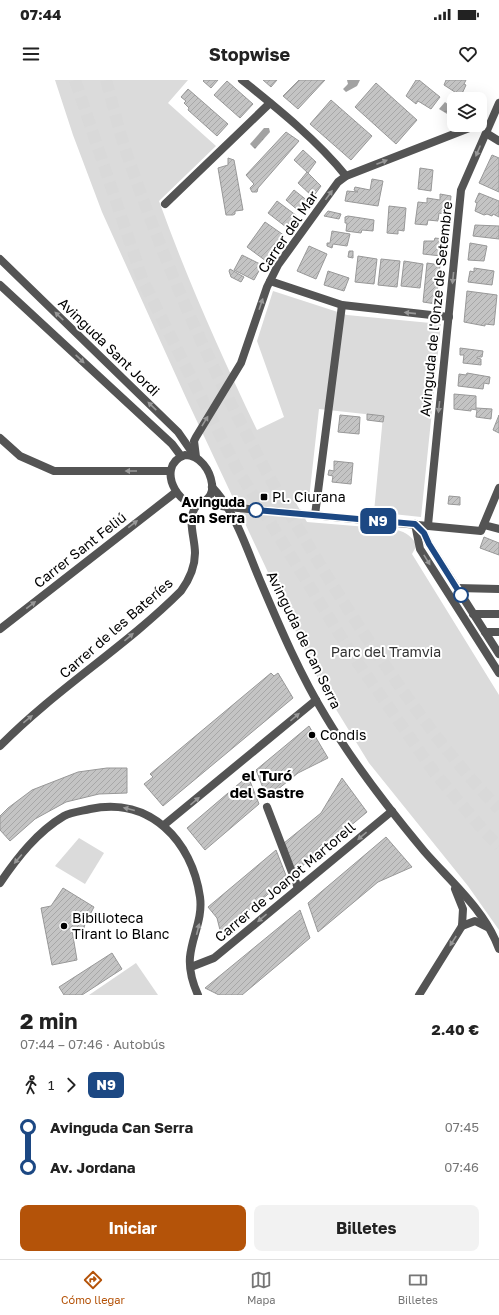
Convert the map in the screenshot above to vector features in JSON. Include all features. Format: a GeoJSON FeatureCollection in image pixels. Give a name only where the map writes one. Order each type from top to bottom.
{"type":"FeatureCollection","features":[{"type":"Feature","properties":{"kind":"street"},"geometry":{"type":"LineString","coordinates":[[242,80],[270,103],[336,164],[346,176]]}},
{"type":"Feature","properties":{"kind":"street"},"geometry":{"type":"LineString","coordinates":[[164,204],[270,103]]}},
{"type":"Feature","properties":{"kind":"street","name":"Avinguda de l'Onze de Setembre"},"geometry":{"type":"LineString","coordinates":[[428,525],[461,190],[486,133],[490,120],[499,103]]}},
{"type":"Feature","properties":{"kind":"street","name":"Carrer del Mar"},"geometry":{"type":"LineString","coordinates":[[196,457],[196,437],[240,363],[270,281],[278,265],[334,188],[346,176],[459,132]]}},
{"type":"Feature","properties":{"kind":"street"},"geometry":{"type":"LineString","coordinates":[[486,133],[499,142]]}},
{"type":"Feature","properties":{"kind":"street","name":"Avinguda Sant Jordi"},"geometry":{"type":"LineString","coordinates":[[0,259],[178,432],[196,457]]}},
{"type":"Feature","properties":{"kind":"street"},"geometry":{"type":"LineString","coordinates":[[270,281],[342,305],[449,317]]}},
{"type":"Feature","properties":{"kind":"street"},"geometry":{"type":"LineString","coordinates":[[0,284],[172,444],[181,456]]}},
{"type":"Feature","properties":{"kind":"street"},"geometry":{"type":"LineString","coordinates":[[315,515],[342,305]]}},
{"type":"Feature","properties":{"kind":"street"},"geometry":{"type":"LineString","coordinates":[[0,438],[20,456],[54,471],[170,471]]}},
{"type":"Feature","properties":{"kind":"street"},"geometry":{"type":"LineString","coordinates":[[200,504],[209,497],[212,487],[208,471],[196,457],[190,455],[181,456],[175,462],[170,471],[171,479],[176,492],[185,500],[200,504],[228,507],[481,531],[499,488]]}},
{"type":"Feature","properties":{"kind":"street","name":"Avinguda de Can Serra"},"geometry":{"type":"LineString","coordinates":[[212,487],[228,507],[279,624],[316,700],[345,747],[392,811],[450,880],[470,901],[488,927],[499,949]]}},
{"type":"Feature","properties":{"kind":"street","name":"Carrer Sant Feliú"},"geometry":{"type":"LineString","coordinates":[[0,629],[176,492]]}},
{"type":"Feature","properties":{"kind":"street","name":"Carrer de les Bateríes"},"geometry":{"type":"LineString","coordinates":[[0,746],[17,728],[132,636],[181,591],[188,582],[194,562],[192,514],[200,504]]}},
{"type":"Feature","properties":{"kind":"street"},"geometry":{"type":"LineString","coordinates":[[415,524],[424,533],[429,544],[499,654]]}},
{"type":"Feature","properties":{"kind":"street"},"geometry":{"type":"LineString","coordinates":[[415,524],[420,549],[499,673]]}},
{"type":"Feature","properties":{"kind":"street"},"geometry":{"type":"LineString","coordinates":[[484,525],[499,529]]}},
{"type":"Feature","properties":{"kind":"street"},"geometry":{"type":"LineString","coordinates":[[457,588],[499,589]]}},
{"type":"Feature","properties":{"kind":"street"},"geometry":{"type":"LineString","coordinates":[[474,614],[499,614]]}},
{"type":"Feature","properties":{"kind":"street"},"geometry":{"type":"LineString","coordinates":[[485,632],[499,632]]}},
{"type":"Feature","properties":{"kind":"street"},"geometry":{"type":"LineString","coordinates":[[164,825],[316,700]]}},
{"type":"Feature","properties":{"kind":"street"},"geometry":{"type":"LineString","coordinates":[[0,883],[11,866],[40,834],[65,815],[105,806],[128,808],[150,816],[164,825],[187,855],[200,898],[199,924],[190,956],[191,967],[198,995]]}},
{"type":"Feature","properties":{"kind":"street"},"geometry":{"type":"LineString","coordinates":[[267,807],[298,888]]}},
{"type":"Feature","properties":{"kind":"street","name":"Carrer de Joanot Martorell"},"geometry":{"type":"LineString","coordinates":[[191,967],[214,958],[392,811]]}},
{"type":"Feature","properties":{"kind":"street"},"geometry":{"type":"LineString","coordinates":[[419,995],[462,926],[463,909],[450,880]]}},
{"type":"Feature","properties":{"kind":"street"},"geometry":{"type":"LineString","coordinates":[[462,926],[475,921],[488,927]]}},
{"type":"Feature","properties":{"kind":"green space","name":"Parc del Tramvia"},"geometry":{"type":"Polygon","coordinates":[[[55,80],[188,80],[168,103],[216,146],[159,201],[205,317],[257,430],[284,417],[257,341],[273,291],[347,315],[441,324],[421,517],[374,512],[383,416],[319,409],[309,499],[293,498],[307,522],[391,529],[403,532],[412,538],[417,545],[412,554],[499,695],[499,930],[468,886],[369,763],[321,685],[187,400],[102,212],[73,135],[55,80]]]}},
{"type":"Feature","properties":{"kind":"green space"},"geometry":{"type":"Polygon","coordinates":[[[79,838],[104,853],[85,884],[55,866],[79,838]]]}},
{"type":"Feature","properties":{"kind":"green space"},"geometry":{"type":"Polygon","coordinates":[[[136,963],[158,995],[89,995],[136,963]]]}},
{"type":"Feature","properties":{"kind":"water"},"geometry":{"type":"Polygon","coordinates":[[[347,80],[360,80],[357,86],[346,92],[343,89],[348,84],[347,80]]]}},
{"type":"Feature","properties":{"kind":"water"},"geometry":{"type":"Polygon","coordinates":[[[445,102],[447,104],[447,114],[439,109],[445,102]]]}},
{"type":"Feature","properties":{"kind":"water"},"geometry":{"type":"Polygon","coordinates":[[[264,128],[269,128],[270,132],[255,149],[250,144],[264,128]]]}},
{"type":"Feature","properties":{"kind":"building"},"geometry":{"type":"Polygon","coordinates":[[[218,80],[211,88],[203,81],[218,80]]]}},
{"type":"Feature","properties":{"kind":"building"},"geometry":{"type":"Polygon","coordinates":[[[263,80],[277,80],[271,87],[263,80]]]}},
{"type":"Feature","properties":{"kind":"building"},"geometry":{"type":"Polygon","coordinates":[[[299,80],[325,80],[298,109],[283,96],[299,80]]]}},
{"type":"Feature","properties":{"kind":"building"},"geometry":{"type":"Polygon","coordinates":[[[416,80],[419,80],[440,97],[431,109],[418,101],[416,104],[406,96],[416,80]]]}},
{"type":"Feature","properties":{"kind":"building"},"geometry":{"type":"Polygon","coordinates":[[[446,80],[466,80],[464,84],[466,85],[463,92],[455,92],[444,85],[446,80]]]}},
{"type":"Feature","properties":{"kind":"building"},"geometry":{"type":"Polygon","coordinates":[[[227,81],[253,104],[240,118],[214,95],[227,81]]]}},
{"type":"Feature","properties":{"kind":"building"},"geometry":{"type":"Polygon","coordinates":[[[376,83],[417,120],[396,144],[355,107],[376,83]]]}},
{"type":"Feature","properties":{"kind":"building"},"geometry":{"type":"Polygon","coordinates":[[[188,89],[228,124],[217,136],[188,110],[189,108],[184,103],[186,101],[181,97],[188,89]]]}},
{"type":"Feature","properties":{"kind":"building"},"geometry":{"type":"Polygon","coordinates":[[[331,100],[372,136],[351,160],[310,124],[331,100]]]}},
{"type":"Feature","properties":{"kind":"building"},"geometry":{"type":"Polygon","coordinates":[[[286,132],[299,141],[258,188],[257,192],[252,192],[250,188],[254,184],[246,175],[286,132]]]}},
{"type":"Feature","properties":{"kind":"building"},"geometry":{"type":"Polygon","coordinates":[[[303,150],[316,162],[308,173],[294,160],[303,150]]]}},
{"type":"Feature","properties":{"kind":"building"},"geometry":{"type":"Polygon","coordinates":[[[492,155],[499,158],[499,192],[479,183],[492,155]]]}},
{"type":"Feature","properties":{"kind":"building"},"geometry":{"type":"Polygon","coordinates":[[[228,158],[234,160],[243,210],[235,211],[235,214],[233,215],[226,215],[218,168],[228,165],[228,158]]]}},
{"type":"Feature","properties":{"kind":"building"},"geometry":{"type":"Polygon","coordinates":[[[420,168],[433,170],[431,191],[418,189],[420,168]]]}},
{"type":"Feature","properties":{"kind":"building"},"geometry":{"type":"Polygon","coordinates":[[[307,172],[321,186],[313,197],[298,183],[307,172]]]}},
{"type":"Feature","properties":{"kind":"building"},"geometry":{"type":"Polygon","coordinates":[[[372,179],[383,181],[378,206],[345,201],[347,191],[358,192],[354,190],[355,187],[370,190],[372,179]]]}},
{"type":"Feature","properties":{"kind":"building"},"geometry":{"type":"Polygon","coordinates":[[[294,190],[309,202],[300,212],[286,200],[294,190]]]}},
{"type":"Feature","properties":{"kind":"building"},"geometry":{"type":"Polygon","coordinates":[[[479,193],[499,201],[499,217],[493,214],[492,216],[487,214],[484,215],[475,211],[477,203],[475,202],[479,193]]]}},
{"type":"Feature","properties":{"kind":"building"},"geometry":{"type":"Polygon","coordinates":[[[440,194],[451,196],[449,215],[439,213],[438,221],[428,220],[427,225],[415,224],[418,202],[427,203],[427,198],[440,200],[440,194]]]}},
{"type":"Feature","properties":{"kind":"building"},"geometry":{"type":"Polygon","coordinates":[[[277,201],[297,216],[289,226],[287,225],[286,227],[268,213],[277,201]]]}},
{"type":"Feature","properties":{"kind":"building"},"geometry":{"type":"Polygon","coordinates":[[[389,206],[406,208],[404,231],[398,230],[398,234],[387,233],[389,206]]]}},
{"type":"Feature","properties":{"kind":"building"},"geometry":{"type":"Polygon","coordinates":[[[328,211],[341,214],[339,219],[324,216],[328,211]]]}},
{"type":"Feature","properties":{"kind":"building"},"geometry":{"type":"Polygon","coordinates":[[[348,216],[374,220],[373,231],[362,230],[361,233],[346,231],[347,223],[345,223],[345,217],[348,216]]]}},
{"type":"Feature","properties":{"kind":"building"},"geometry":{"type":"Polygon","coordinates":[[[265,222],[285,236],[266,261],[247,247],[265,222]]]}},
{"type":"Feature","properties":{"kind":"building"},"geometry":{"type":"Polygon","coordinates":[[[475,225],[499,226],[499,239],[473,236],[475,225]]]}},
{"type":"Feature","properties":{"kind":"building"},"geometry":{"type":"Polygon","coordinates":[[[332,231],[350,234],[347,246],[333,244],[332,248],[327,246],[327,243],[330,243],[332,231]]]}},
{"type":"Feature","properties":{"kind":"building"},"geometry":{"type":"Polygon","coordinates":[[[435,238],[443,239],[441,256],[423,254],[424,241],[434,241],[435,238]]]}},
{"type":"Feature","properties":{"kind":"building"},"geometry":{"type":"Polygon","coordinates":[[[470,243],[487,246],[484,261],[468,260],[470,243]]]}},
{"type":"Feature","properties":{"kind":"building"},"geometry":{"type":"Polygon","coordinates":[[[309,246],[327,254],[316,279],[297,271],[309,246]]]}},
{"type":"Feature","properties":{"kind":"building"},"geometry":{"type":"Polygon","coordinates":[[[349,251],[353,251],[353,258],[348,257],[349,251]]]}},
{"type":"Feature","properties":{"kind":"building"},"geometry":{"type":"Polygon","coordinates":[[[242,255],[260,264],[258,267],[260,269],[254,280],[234,270],[242,255]]]}},
{"type":"Feature","properties":{"kind":"building"},"geometry":{"type":"Polygon","coordinates":[[[358,256],[377,259],[374,284],[355,282],[358,256]]]}},
{"type":"Feature","properties":{"kind":"building"},"geometry":{"type":"Polygon","coordinates":[[[381,259],[400,261],[397,287],[378,285],[381,259]]]}},
{"type":"Feature","properties":{"kind":"building"},"geometry":{"type":"Polygon","coordinates":[[[404,261],[423,264],[420,288],[401,286],[404,261]]]}},
{"type":"Feature","properties":{"kind":"building"},"geometry":{"type":"Polygon","coordinates":[[[427,263],[440,265],[436,304],[423,302],[427,263]]]}},
{"type":"Feature","properties":{"kind":"building"},"geometry":{"type":"Polygon","coordinates":[[[474,268],[494,271],[492,285],[468,282],[470,271],[474,272],[474,268]]]}},
{"type":"Feature","properties":{"kind":"building"},"geometry":{"type":"Polygon","coordinates":[[[230,269],[244,277],[241,282],[231,277],[229,271],[230,269]]]}},
{"type":"Feature","properties":{"kind":"building"},"geometry":{"type":"Polygon","coordinates":[[[328,271],[349,278],[344,291],[324,285],[328,271]]]}},
{"type":"Feature","properties":{"kind":"building"},"geometry":{"type":"Polygon","coordinates":[[[467,291],[497,295],[494,325],[485,324],[485,326],[464,322],[467,291]]]}},
{"type":"Feature","properties":{"kind":"building"},"geometry":{"type":"Polygon","coordinates":[[[460,348],[483,351],[482,357],[477,357],[481,359],[481,365],[463,363],[464,355],[460,355],[460,348]]]}},
{"type":"Feature","properties":{"kind":"building"},"geometry":{"type":"Polygon","coordinates":[[[467,373],[490,377],[489,384],[484,383],[483,389],[458,386],[459,374],[466,375],[467,373]]]}},
{"type":"Feature","properties":{"kind":"building"},"geometry":{"type":"Polygon","coordinates":[[[454,394],[476,396],[476,408],[492,409],[491,419],[476,417],[477,410],[471,409],[471,411],[454,409],[454,394]]]}},
{"type":"Feature","properties":{"kind":"building"},"geometry":{"type":"Polygon","coordinates":[[[367,414],[384,416],[383,422],[367,420],[367,414]]]}},
{"type":"Feature","properties":{"kind":"building"},"geometry":{"type":"Polygon","coordinates":[[[340,415],[360,417],[359,434],[338,432],[340,415]]]}},
{"type":"Feature","properties":{"kind":"building"},"geometry":{"type":"Polygon","coordinates":[[[499,415],[499,433],[493,430],[499,415]]]}},
{"type":"Feature","properties":{"kind":"building"},"geometry":{"type":"Polygon","coordinates":[[[334,461],[353,463],[351,484],[332,482],[333,476],[328,475],[329,470],[334,471],[334,461]]]}},
{"type":"Feature","properties":{"kind":"building"},"geometry":{"type":"Polygon","coordinates":[[[449,496],[460,497],[460,505],[448,504],[449,496]]]}},
{"type":"Feature","properties":{"kind":"building"},"geometry":{"type":"Polygon","coordinates":[[[484,537],[499,543],[499,555],[480,548],[484,537]]]}},
{"type":"Feature","properties":{"kind":"building"},"geometry":{"type":"Polygon","coordinates":[[[271,673],[274,676],[278,673],[293,698],[163,806],[144,784],[153,777],[150,774],[271,673]]]}},
{"type":"Feature","properties":{"kind":"building"},"geometry":{"type":"Polygon","coordinates":[[[309,726],[328,758],[298,773],[267,798],[256,770],[309,726]]]}},
{"type":"Feature","properties":{"kind":"building"},"geometry":{"type":"Polygon","coordinates":[[[107,768],[127,768],[127,793],[99,794],[66,802],[35,819],[10,841],[0,830],[0,816],[32,790],[78,772],[107,768]]]}},
{"type":"Feature","properties":{"kind":"building"},"geometry":{"type":"Polygon","coordinates":[[[248,776],[259,804],[205,850],[187,828],[248,776]]]}},
{"type":"Feature","properties":{"kind":"building"},"geometry":{"type":"Polygon","coordinates":[[[342,778],[367,812],[295,872],[284,843],[321,813],[342,778]]]}},
{"type":"Feature","properties":{"kind":"building"},"geometry":{"type":"Polygon","coordinates":[[[386,837],[412,867],[378,882],[318,932],[308,903],[386,837]]]}},
{"type":"Feature","properties":{"kind":"building"},"geometry":{"type":"Polygon","coordinates":[[[276,850],[287,878],[221,934],[217,918],[208,907],[276,850]]]}},
{"type":"Feature","properties":{"kind":"building","name":"Bibilioteca Tirant lo Blanc"},"geometry":{"type":"Polygon","coordinates":[[[63,888],[94,907],[84,928],[72,930],[77,960],[52,965],[41,908],[51,906],[63,888]]]}},
{"type":"Feature","properties":{"kind":"building"},"geometry":{"type":"Polygon","coordinates":[[[300,910],[310,938],[242,995],[219,995],[205,988],[300,910]]]}},
{"type":"Feature","properties":{"kind":"building"},"geometry":{"type":"Polygon","coordinates":[[[112,953],[122,969],[82,995],[64,995],[59,987],[112,953]]]}},
{"type":"Feature","properties":{"kind":"tunnel"},"geometry":{"type":"LineString","coordinates":[[75,80],[143,281],[236,467],[349,650],[434,772],[485,832],[499,846]]}},
{"type":"Feature","properties":{"kind":"tunnel"},"geometry":{"type":"LineString","coordinates":[[106,80],[125,148],[174,279],[228,397],[258,455],[322,568],[390,672],[441,743],[499,809]]}},
{"type":"Feature","properties":{"kind":"bus line","name":"N9"},"geometry":{"type":"LineString","coordinates":[[256,510],[415,524],[424,533],[429,544],[461,595]]}},
{"type":"Feature","properties":{"kind":"place","name":"Pl. Ciurana"},"geometry":{"type":"Point","coordinates":[264,497]}},
{"type":"Feature","properties":{"kind":"place","name":"Avinguda Can Serra"},"geometry":{"type":"Point","coordinates":[256,510]}},
{"type":"Feature","properties":{"kind":"place","name":"Condis"},"geometry":{"type":"Point","coordinates":[312,735]}},
{"type":"Feature","properties":{"kind":"place","name":"Bibilioteca Tirant lo Blanc"},"geometry":{"type":"Point","coordinates":[64,926]}},
{"type":"Feature","properties":{"kind":"district","name":"el Turó del Sastre"},"geometry":{"type":"Point","coordinates":[267,784]}}]}
